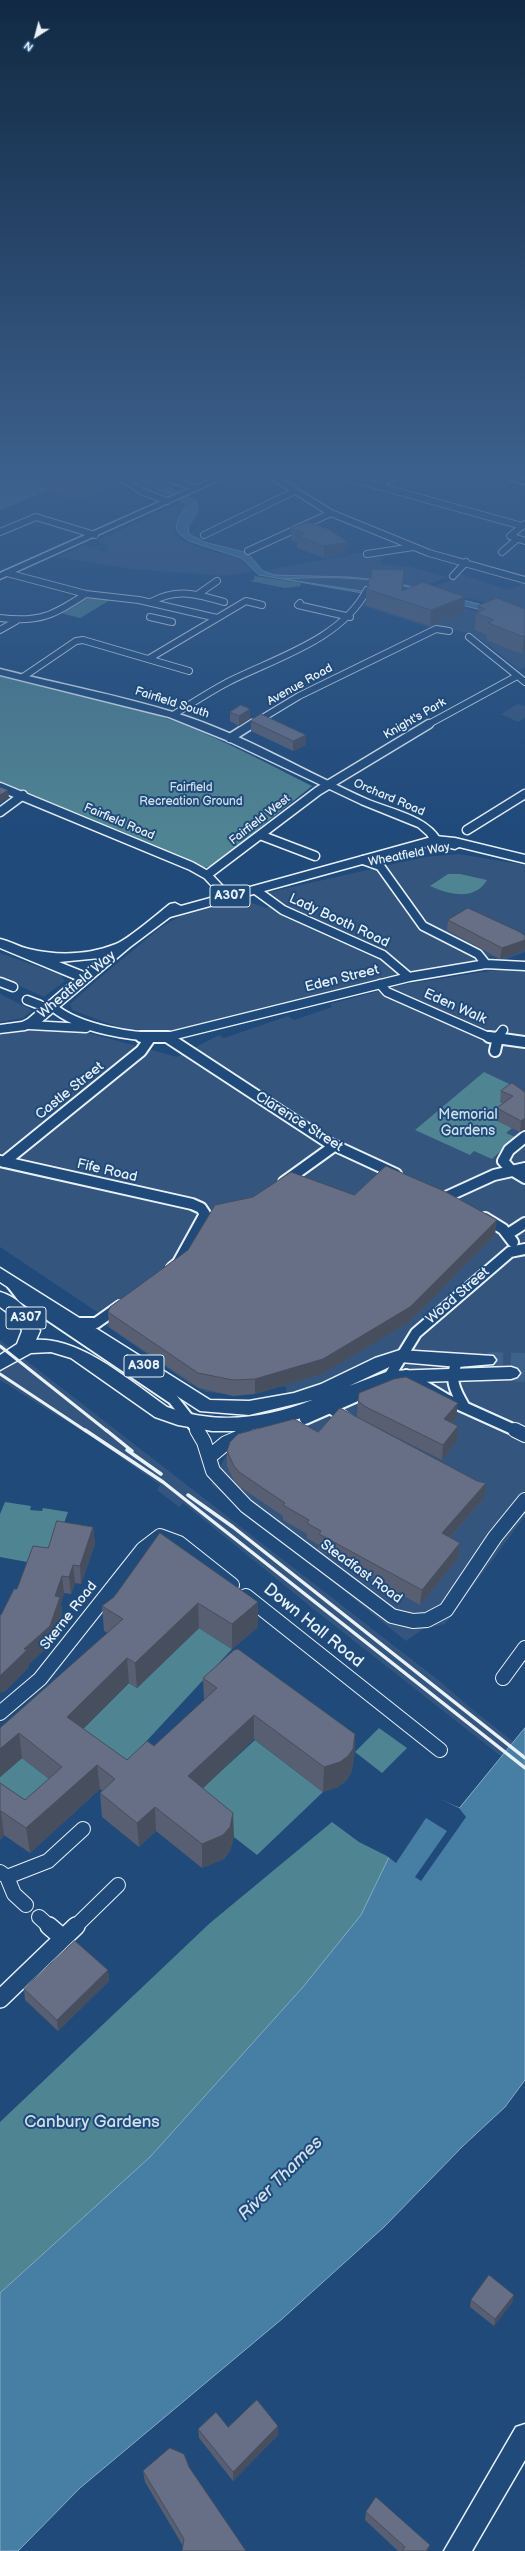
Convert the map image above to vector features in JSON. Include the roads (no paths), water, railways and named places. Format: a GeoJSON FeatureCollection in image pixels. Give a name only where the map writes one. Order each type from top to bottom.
{"type":"FeatureCollection","features":[{"type":"Feature","properties":{"kind":"main road","name":"Wheatfield Way"},"geometry":{"type":"LineString","coordinates":[[375,862],[435,840],[473,846],[525,859]]}},
{"type":"Feature","properties":{"kind":"main road","name":"Wheatfield Way"},"geometry":{"type":"LineString","coordinates":[[166,914],[209,901],[257,891],[294,879],[346,866],[375,862],[454,846],[473,846]]}},
{"type":"Feature","properties":{"kind":"main road","name":"Wheatfield Way"},"geometry":{"type":"LineString","coordinates":[[29,1025],[46,1006],[86,978],[125,944],[183,902],[222,891],[294,879]]}},
{"type":"Feature","properties":{"kind":"main road","name":"A307"},"geometry":{"type":"LineString","coordinates":[[0,943],[86,978]]}},
{"type":"Feature","properties":{"kind":"main road","name":"Wheatfield Way"},"geometry":{"type":"LineString","coordinates":[[26,953],[58,959],[86,957],[101,954],[125,944]]}},
{"type":"Feature","properties":{"kind":"main road","name":"A307"},"geometry":{"type":"LineString","coordinates":[[0,1029],[29,1025]]}},
{"type":"Feature","properties":{"kind":"main road","name":"A308"},"geometry":{"type":"LineString","coordinates":[[4,1277],[206,1406],[299,1410],[327,1389],[381,1362],[400,1356],[455,1368],[511,1374]]}},
{"type":"Feature","properties":{"kind":"main road","name":"A307"},"geometry":{"type":"LineString","coordinates":[[0,1298],[26,1318],[30,1326],[29,1340],[24,1348],[0,1364]]}},
{"type":"Feature","properties":{"kind":"main road","name":"A308"},"geometry":{"type":"LineString","coordinates":[[24,1348],[43,1345],[63,1348],[77,1354],[161,1412],[192,1422],[239,1426],[271,1421],[299,1410],[327,1405],[392,1377],[455,1368],[487,1360]]}},
{"type":"Feature","properties":{"kind":"street"},"geometry":{"type":"LineString","coordinates":[[0,630],[16,622],[56,614],[83,596]]}},
{"type":"Feature","properties":{"kind":"street"},"geometry":{"type":"LineString","coordinates":[[103,596],[151,602],[217,618]]}},
{"type":"Feature","properties":{"kind":"street"},"geometry":{"type":"LineString","coordinates":[[151,602],[162,596]]}},
{"type":"Feature","properties":{"kind":"street"},"geometry":{"type":"LineString","coordinates":[[201,596],[224,602]]}},
{"type":"Feature","properties":{"kind":"street"},"geometry":{"type":"LineString","coordinates":[[150,658],[255,596]]}},
{"type":"Feature","properties":{"kind":"street"},"geometry":{"type":"LineString","coordinates":[[174,715],[226,682],[295,650],[350,616],[359,608],[364,596]]}},
{"type":"Feature","properties":{"kind":"street"},"geometry":{"type":"LineString","coordinates":[[246,601],[262,605]]}},
{"type":"Feature","properties":{"kind":"street"},"geometry":{"type":"LineString","coordinates":[[300,603],[298,605],[350,616]]}},
{"type":"Feature","properties":{"kind":"street"},"geometry":{"type":"LineString","coordinates":[[161,619],[177,609]]}},
{"type":"Feature","properties":{"kind":"street"},"geometry":{"type":"LineString","coordinates":[[150,617],[172,622]]}},
{"type":"Feature","properties":{"kind":"street"},"geometry":{"type":"LineString","coordinates":[[0,618],[16,622]]}},
{"type":"Feature","properties":{"kind":"street","name":"Avenue Road"},"geometry":{"type":"LineString","coordinates":[[230,738],[322,684],[436,629],[449,631]]}},
{"type":"Feature","properties":{"kind":"street"},"geometry":{"type":"LineString","coordinates":[[469,637],[525,682]]}},
{"type":"Feature","properties":{"kind":"street"},"geometry":{"type":"LineString","coordinates":[[168,640],[176,642]]}},
{"type":"Feature","properties":{"kind":"street"},"geometry":{"type":"LineString","coordinates":[[23,677],[76,641],[88,641],[150,658],[189,671]]}},
{"type":"Feature","properties":{"kind":"street","name":"Fairfield South"},"geometry":{"type":"LineString","coordinates":[[0,672],[174,715],[230,738],[327,785]]}},
{"type":"Feature","properties":{"kind":"street","name":"Knight's Park"},"geometry":{"type":"LineString","coordinates":[[327,785],[442,716],[517,676]]}},
{"type":"Feature","properties":{"kind":"street","name":"Fairfield West"},"geometry":{"type":"LineString","coordinates":[[207,876],[327,785]]}},
{"type":"Feature","properties":{"kind":"street","name":"Orchard Road"},"geometry":{"type":"LineString","coordinates":[[327,785],[422,825],[432,833],[435,840]]}},
{"type":"Feature","properties":{"kind":"street","name":"Fairfield Road"},"geometry":{"type":"LineString","coordinates":[[0,787],[23,795],[167,855],[207,876],[222,891]]}},
{"type":"Feature","properties":{"kind":"street"},"geometry":{"type":"LineString","coordinates":[[467,830],[525,794]]}},
{"type":"Feature","properties":{"kind":"street"},"geometry":{"type":"LineString","coordinates":[[0,812],[23,795]]}},
{"type":"Feature","properties":{"kind":"street"},"geometry":{"type":"LineString","coordinates":[[260,835],[315,856]]}},
{"type":"Feature","properties":{"kind":"street"},"geometry":{"type":"LineString","coordinates":[[435,840],[454,846]]}},
{"type":"Feature","properties":{"kind":"street"},"geometry":{"type":"LineString","coordinates":[[375,862],[423,926],[478,954],[486,964]]}},
{"type":"Feature","properties":{"kind":"street","name":"Lady Booth Road"},"geometry":{"type":"LineString","coordinates":[[257,891],[265,896],[270,903],[383,955],[409,977]]}},
{"type":"Feature","properties":{"kind":"street"},"geometry":{"type":"LineString","coordinates":[[521,965],[525,956]]}},
{"type":"Feature","properties":{"kind":"street","name":"Eden Street"},"geometry":{"type":"LineString","coordinates":[[167,1038],[409,977],[486,964],[521,965]]}},
{"type":"Feature","properties":{"kind":"street","name":"Eden Walk"},"geometry":{"type":"LineString","coordinates":[[380,984],[387,992],[468,1030],[496,1040],[514,1038],[525,1042]]}},
{"type":"Feature","properties":{"kind":"street"},"geometry":{"type":"LineString","coordinates":[[27,1000],[46,1006],[68,1017],[102,1030]]}},
{"type":"Feature","properties":{"kind":"street"},"geometry":{"type":"LineString","coordinates":[[29,1025],[57,1025],[102,1030],[150,1038],[167,1038]]}},
{"type":"Feature","properties":{"kind":"street"},"geometry":{"type":"LineString","coordinates":[[495,1051],[496,1040],[503,1030]]}},
{"type":"Feature","properties":{"kind":"street","name":"Castle Street"},"geometry":{"type":"LineString","coordinates":[[2,1162],[141,1052],[150,1038]]}},
{"type":"Feature","properties":{"kind":"street","name":"Clarence Street"},"geometry":{"type":"LineString","coordinates":[[167,1038],[334,1146],[410,1180]]}},
{"type":"Feature","properties":{"kind":"street"},"geometry":{"type":"LineString","coordinates":[[525,1137],[504,1155],[503,1161],[510,1169],[525,1178]]}},
{"type":"Feature","properties":{"kind":"street"},"geometry":{"type":"LineString","coordinates":[[272,1191],[334,1146]]}},
{"type":"Feature","properties":{"kind":"street","name":"Fife Road"},"geometry":{"type":"LineString","coordinates":[[2,1162],[192,1204],[202,1208],[205,1214]]}},
{"type":"Feature","properties":{"kind":"street"},"geometry":{"type":"LineString","coordinates":[[462,1205],[443,1194],[510,1169],[525,1168]]}},
{"type":"Feature","properties":{"kind":"street"},"geometry":{"type":"LineString","coordinates":[[164,1275],[178,1263],[205,1214],[217,1212]]}},
{"type":"Feature","properties":{"kind":"street"},"geometry":{"type":"LineString","coordinates":[[475,1213],[510,1238],[525,1223]]}},
{"type":"Feature","properties":{"kind":"street","name":"Wood Street"},"geometry":{"type":"LineString","coordinates":[[392,1377],[400,1356],[416,1333],[510,1252],[525,1248]]}},
{"type":"Feature","properties":{"kind":"street"},"geometry":{"type":"LineString","coordinates":[[4,1277],[22,1297],[173,1400],[192,1422],[209,1457],[226,1443],[299,1410]]}},
{"type":"Feature","properties":{"kind":"street"},"geometry":{"type":"LineString","coordinates":[[76,1323],[96,1323],[132,1299]]}},
{"type":"Feature","properties":{"kind":"street"},"geometry":{"type":"LineString","coordinates":[[455,1368],[456,1392],[464,1406]]}},
{"type":"Feature","properties":{"kind":"street"},"geometry":{"type":"LineString","coordinates":[[392,1377],[464,1406],[525,1435]]}},
{"type":"Feature","properties":{"kind":"street"},"geometry":{"type":"LineString","coordinates":[[327,1405],[360,1427]]}},
{"type":"Feature","properties":{"kind":"street","name":"Steadfast Road"},"geometry":{"type":"LineString","coordinates":[[209,1457],[213,1471],[246,1506],[392,1616],[413,1621],[427,1620],[446,1610],[495,1537],[524,1503]]}},
{"type":"Feature","properties":{"kind":"street","name":"Skerne Road"},"geometry":{"type":"LineString","coordinates":[[0,1713],[40,1679],[143,1549],[160,1536]]}},
{"type":"Feature","properties":{"kind":"street","name":"Down Hall Road"},"geometry":{"type":"LineString","coordinates":[[160,1536],[179,1543],[194,1554],[440,1750]]}},
{"type":"Feature","properties":{"kind":"street"},"geometry":{"type":"LineString","coordinates":[[504,1678],[525,1648]]}},
{"type":"Feature","properties":{"kind":"street"},"geometry":{"type":"LineString","coordinates":[[26,1905],[14,1894],[4,1874],[48,1861],[83,1829]]}},
{"type":"Feature","properties":{"kind":"street"},"geometry":{"type":"LineString","coordinates":[[0,2000],[118,1885]]}},
{"type":"Feature","properties":{"kind":"street"},"geometry":{"type":"LineString","coordinates":[[39,1917],[63,1938]]}},
{"type":"Feature","properties":{"kind":"street"},"geometry":{"type":"LineString","coordinates":[[457,2551],[525,2436]]}},
{"type":"Feature","properties":{"kind":"water"},"geometry":{"type":"Polygon","coordinates":[[[393,596],[447,596],[525,616],[481,610],[442,600],[393,596]]]}},
{"type":"Feature","properties":{"kind":"water","name":"River Thames"},"geometry":{"type":"Polygon","coordinates":[[[525,1728],[525,2080],[505,2107],[463,2146],[384,2227],[282,2319],[80,2488],[18,2551],[0,2551],[0,2293],[150,2157],[303,1987],[361,1915],[389,1857],[437,1798],[459,1808],[525,1728]]]}},
{"type":"Feature","properties":{"kind":"tunnel"},"geometry":{"type":"LineString","coordinates":[[487,1360],[525,1361]]}},
{"type":"Feature","properties":{"kind":"tunnel"},"geometry":{"type":"LineString","coordinates":[[511,1373],[525,1374]]}},
{"type":"Feature","properties":{"kind":"railway"},"geometry":{"type":"LineString","coordinates":[[0,1346],[107,1431]]}},
{"type":"Feature","properties":{"kind":"railway"},"geometry":{"type":"LineString","coordinates":[[0,1374],[86,1431]]}},
{"type":"Feature","properties":{"kind":"railway"},"geometry":{"type":"LineString","coordinates":[[85,1430],[163,1482],[525,1768]]}},
{"type":"Feature","properties":{"kind":"railway"},"geometry":{"type":"LineString","coordinates":[[106,1430],[132,1451]]}},
{"type":"Feature","properties":{"kind":"railway"},"geometry":{"type":"LineString","coordinates":[[127,1450],[161,1474]]}},
{"type":"Feature","properties":{"kind":"railway"},"geometry":{"type":"LineString","coordinates":[[188,1495],[233,1527],[525,1758]]}},
{"type":"Feature","properties":{"kind":"park label","name":"Fairfield Recreation Ground"},"geometry":{"type":"Point","coordinates":[191,795]}},
{"type":"Feature","properties":{"kind":"park label","name":"Memorial Gardens"},"geometry":{"type":"Point","coordinates":[468,1124]}},
{"type":"Feature","properties":{"kind":"park label","name":"Canbury Gardens"},"geometry":{"type":"Point","coordinates":[92,2123]}}]}
